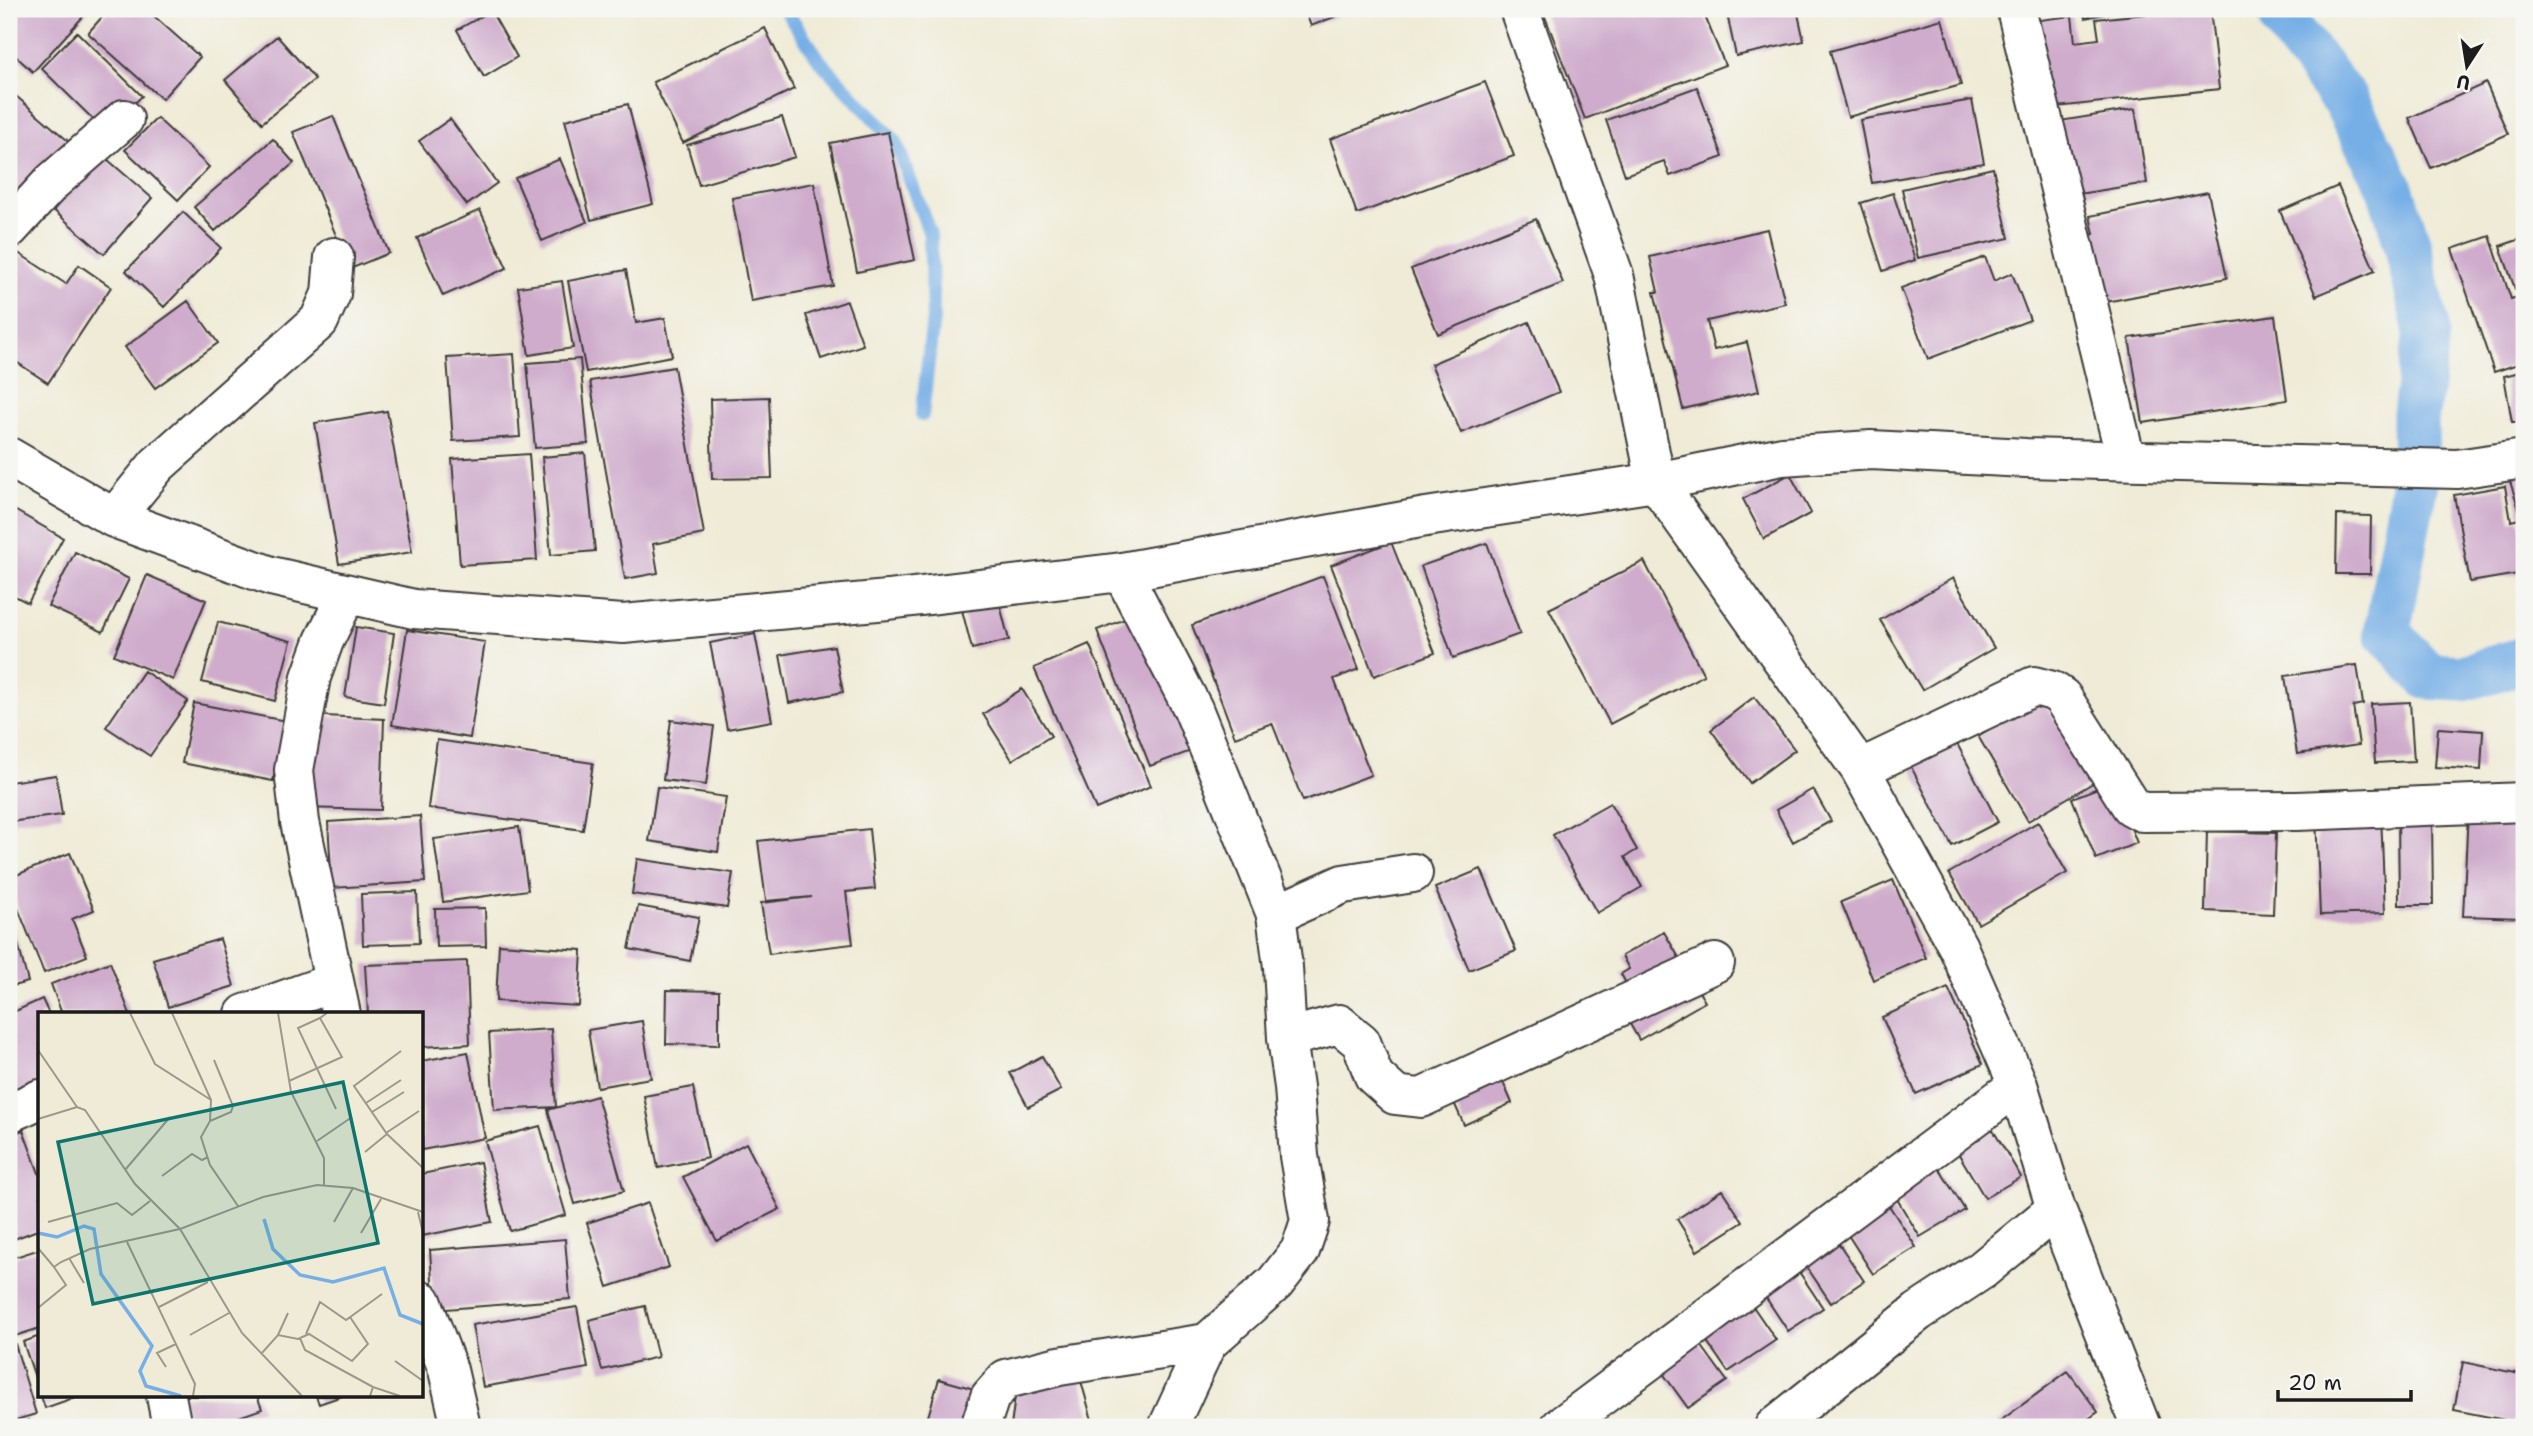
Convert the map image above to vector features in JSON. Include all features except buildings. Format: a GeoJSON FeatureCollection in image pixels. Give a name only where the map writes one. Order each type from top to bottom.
{"type":"FeatureCollection","features":[{"type":"Feature","properties":{"kind":"street"},"geometry":{"type":"LineString","coordinates":[[1519,9],[1559,113],[1614,275],[1656,482],[1860,769],[1958,947],[2018,1085],[2056,1209],[2141,1427]]}},
{"type":"Feature","properties":{"kind":"street"},"geometry":{"type":"LineString","coordinates":[[2016,9],[2126,460]]}},
{"type":"Feature","properties":{"kind":"street"},"geometry":{"type":"LineString","coordinates":[[9,229],[52,182],[124,119]]}},
{"type":"Feature","properties":{"kind":"street"},"geometry":{"type":"LineString","coordinates":[[114,518],[157,466],[319,321],[331,294],[334,257]]}},
{"type":"Feature","properties":{"kind":"street"},"geometry":{"type":"LineString","coordinates":[[9,457],[114,518],[271,576],[414,608],[623,624],[888,600],[1122,572],[1426,517],[1656,482],[1782,456],[1871,450],[2457,469],[2524,459]]}},
{"type":"Feature","properties":{"kind":"street"},"geometry":{"type":"LineString","coordinates":[[1122,572],[1193,709],[1276,914],[1299,1156],[1310,1222],[1300,1251],[1275,1283],[1207,1343],[1168,1427]]}},
{"type":"Feature","properties":{"kind":"street"},"geometry":{"type":"LineString","coordinates":[[257,1012],[337,999],[300,822],[294,770],[311,677],[324,641],[347,594]]}},
{"type":"Feature","properties":{"kind":"street"},"geometry":{"type":"LineString","coordinates":[[1860,769],[2034,686],[2053,691],[2062,697],[2131,806],[2142,812],[2297,811],[2524,802]]}},
{"type":"Feature","properties":{"kind":"street"},"geometry":{"type":"LineString","coordinates":[[1276,914],[1343,884],[1413,873]]}},
{"type":"Feature","properties":{"kind":"street"},"geometry":{"type":"LineString","coordinates":[[1287,1038],[1339,1024],[1361,1042],[1374,1076],[1395,1095],[1421,1098],[1715,963]]}},
{"type":"Feature","properties":{"kind":"street"},"geometry":{"type":"LineString","coordinates":[[1560,1427],[2018,1085]]}},
{"type":"Feature","properties":{"kind":"street"},"geometry":{"type":"LineString","coordinates":[[9,1113],[38,1100]]}},
{"type":"Feature","properties":{"kind":"street"},"geometry":{"type":"LineString","coordinates":[[1774,1427],[1919,1312],[1982,1270],[2056,1209]]}},
{"type":"Feature","properties":{"kind":"street"},"geometry":{"type":"LineString","coordinates":[[424,1306],[448,1370],[461,1427]]}},
{"type":"Feature","properties":{"kind":"street"},"geometry":{"type":"LineString","coordinates":[[979,1427],[990,1397],[1006,1379],[1059,1366],[1207,1343]]}},
{"type":"Feature","properties":{"kind":"street"},"geometry":{"type":"LineString","coordinates":[[166,1398],[172,1427]]}},
{"type":"Feature","properties":{"kind":"waterway"},"geometry":{"type":"LineString","coordinates":[[785,9],[820,61],[896,142],[930,234],[933,318],[922,415]]}},
{"type":"Feature","properties":{"kind":"waterway"},"geometry":{"type":"LineString","coordinates":[[2280,9],[2284,21],[2346,102],[2389,185],[2407,243],[2427,332],[2415,421],[2416,476],[2387,632],[2427,676],[2463,678],[2524,660]]}}]}
